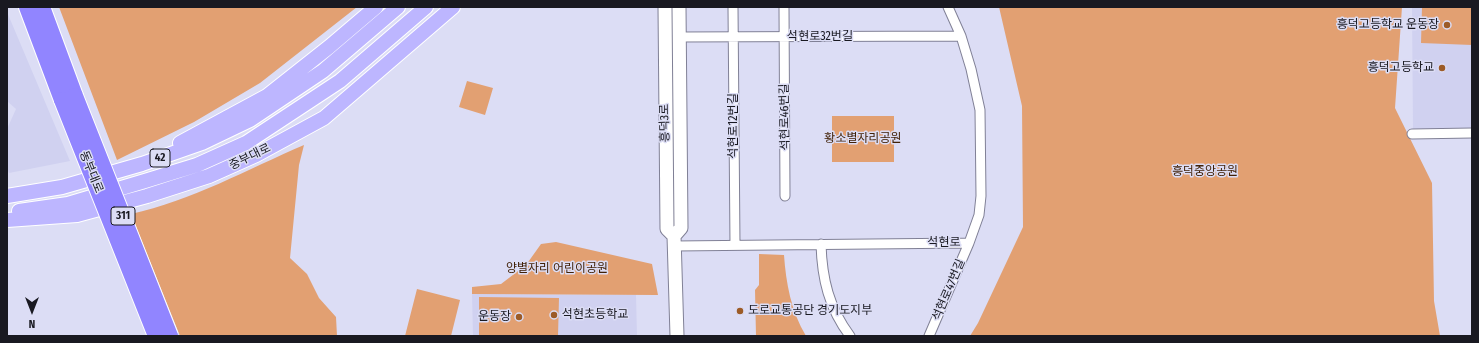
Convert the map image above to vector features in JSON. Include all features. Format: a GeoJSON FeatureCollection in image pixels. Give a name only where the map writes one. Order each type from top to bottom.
{"type":"FeatureCollection","features":[{"type":"Feature","properties":{"kind":"highway","name":"동부대로"},"geometry":{"type":"LineString","coordinates":[[27,7],[69,98],[170,336]]}},
{"type":"Feature","properties":{"kind":"highway","name":"동부대로"},"geometry":{"type":"LineString","coordinates":[[42,7],[69,98],[156,336]]}},
{"type":"Feature","properties":{"kind":"main road"},"geometry":{"type":"LineString","coordinates":[[142,164],[267,96],[329,47],[376,7]]}},
{"type":"Feature","properties":{"kind":"main road","name":"42"},"geometry":{"type":"LineString","coordinates":[[7,196],[62,187],[142,164],[202,143],[250,120],[323,71],[398,7]]}},
{"type":"Feature","properties":{"kind":"main road","name":"중부대로"},"geometry":{"type":"LineString","coordinates":[[7,213],[68,204],[197,165],[246,143],[340,81],[426,7]]}},
{"type":"Feature","properties":{"kind":"main road","name":"중부대로"},"geometry":{"type":"LineString","coordinates":[[7,220],[84,213],[147,196],[209,176],[256,156],[324,118],[453,7]]}},
{"type":"Feature","properties":{"kind":"street","name":"흥덕3로"},"geometry":{"type":"LineString","coordinates":[[665,7],[667,229],[674,241],[677,336]]}},
{"type":"Feature","properties":{"kind":"street","name":"흥덕3로"},"geometry":{"type":"LineString","coordinates":[[674,241],[681,228],[678,7]]}},
{"type":"Feature","properties":{"kind":"street","name":"석현로12번길"},"geometry":{"type":"LineString","coordinates":[[733,7],[735,245]]}},
{"type":"Feature","properties":{"kind":"street","name":"석현로46번길"},"geometry":{"type":"LineString","coordinates":[[784,7],[785,196]]}},
{"type":"Feature","properties":{"kind":"street","name":"석현로"},"geometry":{"type":"LineString","coordinates":[[674,241],[735,245],[969,243],[979,215],[981,196],[980,110],[971,70],[960,36],[948,7]]}},
{"type":"Feature","properties":{"kind":"street","name":"석현로32번길"},"geometry":{"type":"LineString","coordinates":[[678,37],[960,36]]}},
{"type":"Feature","properties":{"kind":"street"},"geometry":{"type":"LineString","coordinates":[[1412,134],[1472,133]]}},
{"type":"Feature","properties":{"kind":"street","name":"석현로47번길"},"geometry":{"type":"LineString","coordinates":[[929,336],[969,243]]}},
{"type":"Feature","properties":{"kind":"street"},"geometry":{"type":"LineString","coordinates":[[821,244],[822,269],[825,287],[831,304],[850,336]]}},
{"type":"Feature","properties":{"kind":"shaded area","name":"흥덕고등학교"},"geometry":{"type":"Polygon","coordinates":[[[1412,7],[1472,7],[1472,130],[1413,130],[1412,7]]]}},
{"type":"Feature","properties":{"kind":"shaded area"},"geometry":{"type":"Polygon","coordinates":[[[7,12],[70,161],[9,173],[7,169],[7,129],[16,109],[7,101],[7,12]]]}},
{"type":"Feature","properties":{"kind":"shaded area","name":"석현초등학교"},"geometry":{"type":"Polygon","coordinates":[[[472,294],[636,295],[637,336],[473,336],[472,294]]]}},
{"type":"Feature","properties":{"kind":"green space"},"geometry":{"type":"Polygon","coordinates":[[[59,7],[357,7],[260,83],[194,122],[117,160],[59,7]]]}},
{"type":"Feature","properties":{"kind":"green space","name":"흥덕중앙공원"},"geometry":{"type":"Polygon","coordinates":[[[999,7],[1402,7],[1395,108],[1432,183],[1434,301],[1440,336],[970,336],[978,323],[1023,227],[1022,106],[999,7]]]}},
{"type":"Feature","properties":{"kind":"green space","name":"흥덕고등학교 운동장"},"geometry":{"type":"Polygon","coordinates":[[[1422,7],[1472,7],[1472,45],[1421,43],[1422,7]]]}},
{"type":"Feature","properties":{"kind":"green space"},"geometry":{"type":"Polygon","coordinates":[[[467,81],[493,88],[485,115],[459,107],[467,81]]]}},
{"type":"Feature","properties":{"kind":"green space","name":"황소별자리공원"},"geometry":{"type":"Polygon","coordinates":[[[832,116],[894,116],[894,162],[832,162],[832,116]]]}},
{"type":"Feature","properties":{"kind":"green space"},"geometry":{"type":"Polygon","coordinates":[[[304,145],[299,165],[290,258],[307,274],[319,298],[336,317],[337,336],[180,336],[131,214],[197,193],[304,145]]]}},
{"type":"Feature","properties":{"kind":"green space","name":"양별자리 어린이공원"},"geometry":{"type":"Polygon","coordinates":[[[556,242],[652,264],[658,295],[472,294],[472,287],[501,284],[526,265],[541,244],[556,242]]]}},
{"type":"Feature","properties":{"kind":"green space"},"geometry":{"type":"Polygon","coordinates":[[[759,254],[784,255],[790,297],[806,336],[756,336],[755,290],[759,285],[759,254]]]}},
{"type":"Feature","properties":{"kind":"green space"},"geometry":{"type":"Polygon","coordinates":[[[417,289],[460,300],[451,336],[405,336],[417,289]]]}},
{"type":"Feature","properties":{"kind":"green space","name":"운동장"},"geometry":{"type":"Polygon","coordinates":[[[479,297],[559,298],[558,336],[479,336],[479,297]]]}},
{"type":"Feature","properties":{"kind":"place","name":"흥덕고등학교 운동장"},"geometry":{"type":"Point","coordinates":[1447,25]}},
{"type":"Feature","properties":{"kind":"place","name":"흥덕고등학교"},"geometry":{"type":"Point","coordinates":[1442,68]}},
{"type":"Feature","properties":{"kind":"place","name":"도로교통공단 경기도지부"},"geometry":{"type":"Point","coordinates":[740,311]}},
{"type":"Feature","properties":{"kind":"place","name":"석현초등학교"},"geometry":{"type":"Point","coordinates":[554,315]}},
{"type":"Feature","properties":{"kind":"place","name":"운동장"},"geometry":{"type":"Point","coordinates":[519,317]}}]}
